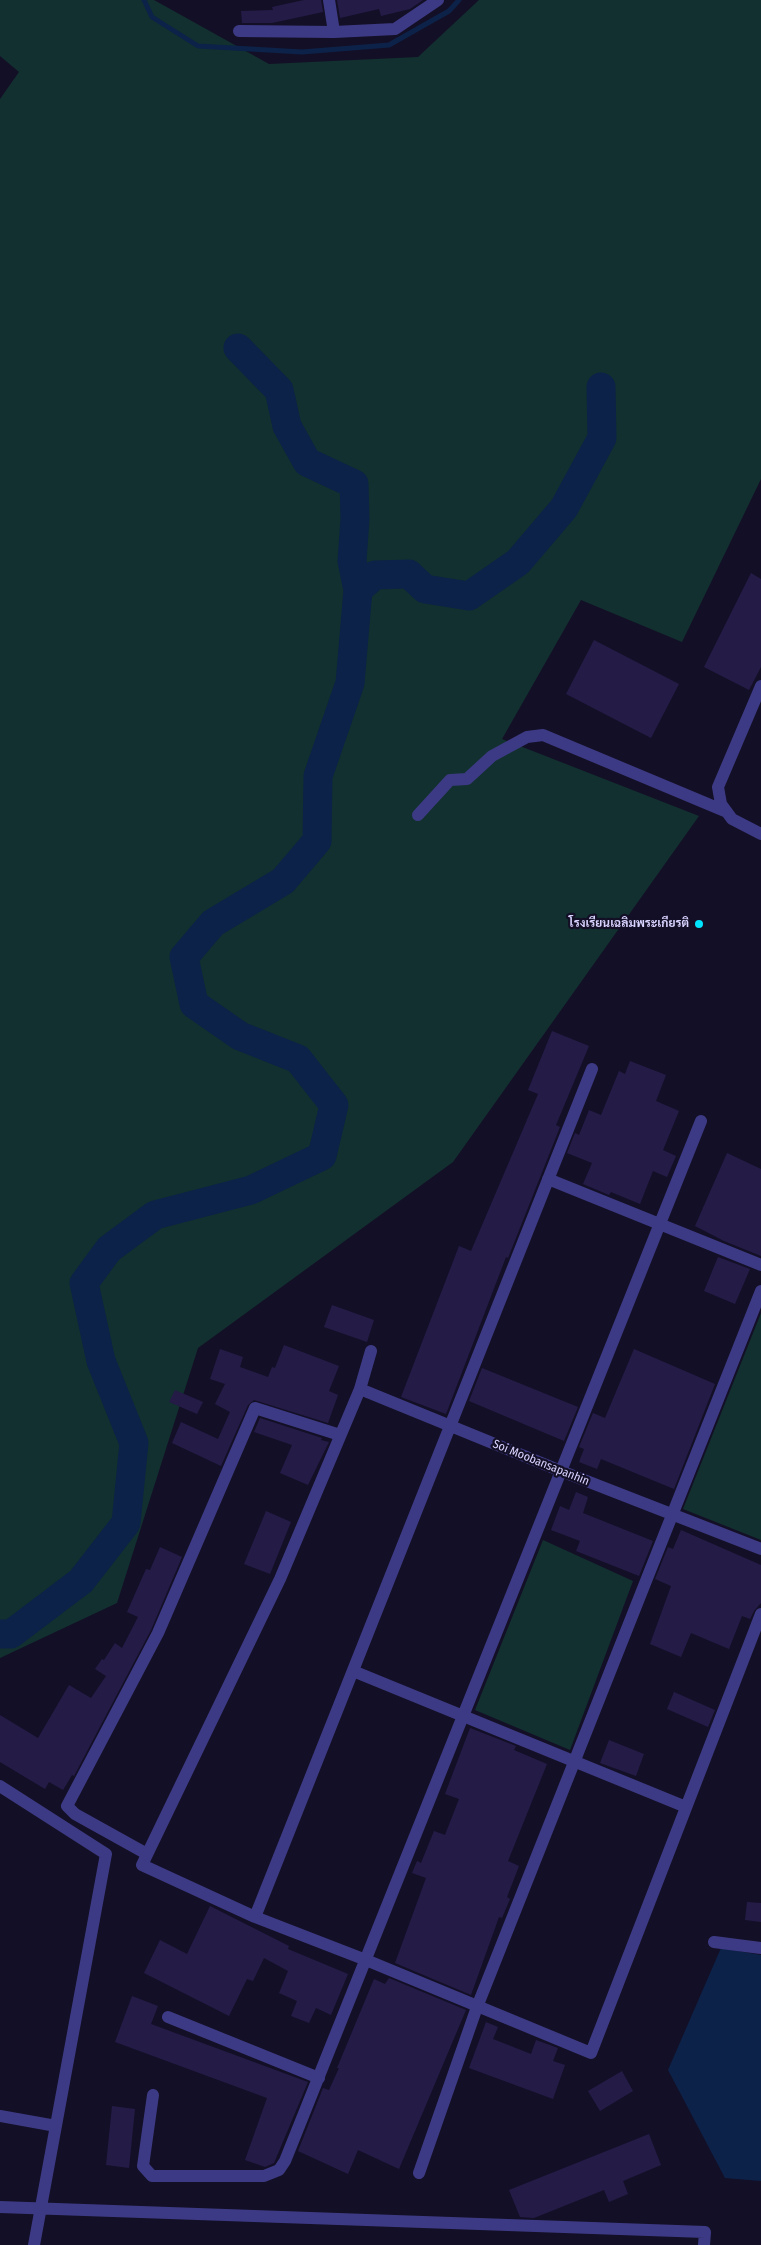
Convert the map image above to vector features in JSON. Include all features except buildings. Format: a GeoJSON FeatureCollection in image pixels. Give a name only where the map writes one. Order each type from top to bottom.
{"type":"FeatureCollection","features":[{"type":"Feature","properties":{"kind":"street"},"geometry":{"type":"LineString","coordinates":[[329,0],[334,32]]}},
{"type":"Feature","properties":{"kind":"street"},"geometry":{"type":"LineString","coordinates":[[239,31],[334,32],[394,29],[438,0]]}},
{"type":"Feature","properties":{"kind":"street"},"geometry":{"type":"LineString","coordinates":[[761,686],[718,787],[721,804],[732,819],[761,834]]}},
{"type":"Feature","properties":{"kind":"street"},"geometry":{"type":"LineString","coordinates":[[418,815],[450,780],[467,779],[492,756],[527,738],[543,735],[727,812]]}},
{"type":"Feature","properties":{"kind":"street"},"geometry":{"type":"LineString","coordinates":[[255,1917],[592,1069]]}},
{"type":"Feature","properties":{"kind":"street"},"geometry":{"type":"LineString","coordinates":[[153,2095],[143,2166],[152,2176],[264,2176],[279,2170],[286,2161],[701,1121]]}},
{"type":"Feature","properties":{"kind":"street"},"geometry":{"type":"LineString","coordinates":[[548,1179],[761,1265]]}},
{"type":"Feature","properties":{"kind":"street"},"geometry":{"type":"LineString","coordinates":[[419,2173],[477,2007],[761,1291]]}},
{"type":"Feature","properties":{"kind":"street"},"geometry":{"type":"LineString","coordinates":[[370,1351],[360,1390],[280,1579],[142,1865],[255,1917],[366,1960],[591,2053],[761,1614]]}},
{"type":"Feature","properties":{"kind":"street","name":"Soi Moobansapanhin"},"geometry":{"type":"LineString","coordinates":[[360,1390],[761,1549]]}},
{"type":"Feature","properties":{"kind":"street"},"geometry":{"type":"LineString","coordinates":[[147,1854],[75,1814],[67,1806],[158,1633],[255,1408],[340,1435]]}},
{"type":"Feature","properties":{"kind":"street"},"geometry":{"type":"LineString","coordinates":[[353,1671],[686,1807]]}},
{"type":"Feature","properties":{"kind":"street"},"geometry":{"type":"LineString","coordinates":[[0,1786],[106,1854],[34,2245]]}},
{"type":"Feature","properties":{"kind":"street"},"geometry":{"type":"LineString","coordinates":[[714,1942],[761,1948]]}},
{"type":"Feature","properties":{"kind":"street"},"geometry":{"type":"LineString","coordinates":[[168,2017],[319,2078]]}},
{"type":"Feature","properties":{"kind":"street"},"geometry":{"type":"LineString","coordinates":[[0,2116],[56,2126]]}},
{"type":"Feature","properties":{"kind":"street"},"geometry":{"type":"LineString","coordinates":[[0,2207],[705,2232],[704,2245]]}},
{"type":"Feature","properties":{"kind":"green space"},"geometry":{"type":"Polygon","coordinates":[[[0,0],[154,0],[269,64],[418,57],[479,0],[761,0],[761,479],[682,642],[581,600],[502,739],[699,816],[453,1162],[198,1348],[117,1603],[0,1658],[0,99],[19,72],[0,56],[0,0]]]}},
{"type":"Feature","properties":{"kind":"green space"},"geometry":{"type":"Polygon","coordinates":[[[761,1313],[761,1540],[683,1509],[761,1313]]]}},
{"type":"Feature","properties":{"kind":"green space"},"geometry":{"type":"Polygon","coordinates":[[[543,1540],[633,1581],[570,1750],[475,1710],[543,1540]]]}},
{"type":"Feature","properties":{"kind":"water"},"geometry":{"type":"Polygon","coordinates":[[[721,1948],[761,1955],[761,2181],[725,2178],[668,2070],[721,1948]]]}},
{"type":"Feature","properties":{"kind":"waterway"},"geometry":{"type":"LineString","coordinates":[[144,0],[152,17],[198,46],[302,52],[389,45],[449,11],[459,0]]}},
{"type":"Feature","properties":{"kind":"waterway"},"geometry":{"type":"LineString","coordinates":[[238,348],[279,390],[287,426],[307,462],[354,484],[355,519],[352,561],[358,590]]}},
{"type":"Feature","properties":{"kind":"waterway"},"geometry":{"type":"LineString","coordinates":[[0,1634],[11,1634],[81,1581],[126,1523],[134,1443],[101,1361],[84,1283],[109,1249],[155,1215],[251,1190],[322,1156],[334,1105],[298,1059],[240,1036],[194,1004],[184,957],[213,923],[283,881],[317,841],[318,776],[350,683],[358,590],[375,575],[409,574],[425,589],[469,596],[518,562],[564,508],[602,438],[601,387]]}},
{"type":"Feature","properties":{"kind":"place","name":"โรงเรียนเฉลิมพระเกียรติ"},"geometry":{"type":"Point","coordinates":[699,924]}}]}
